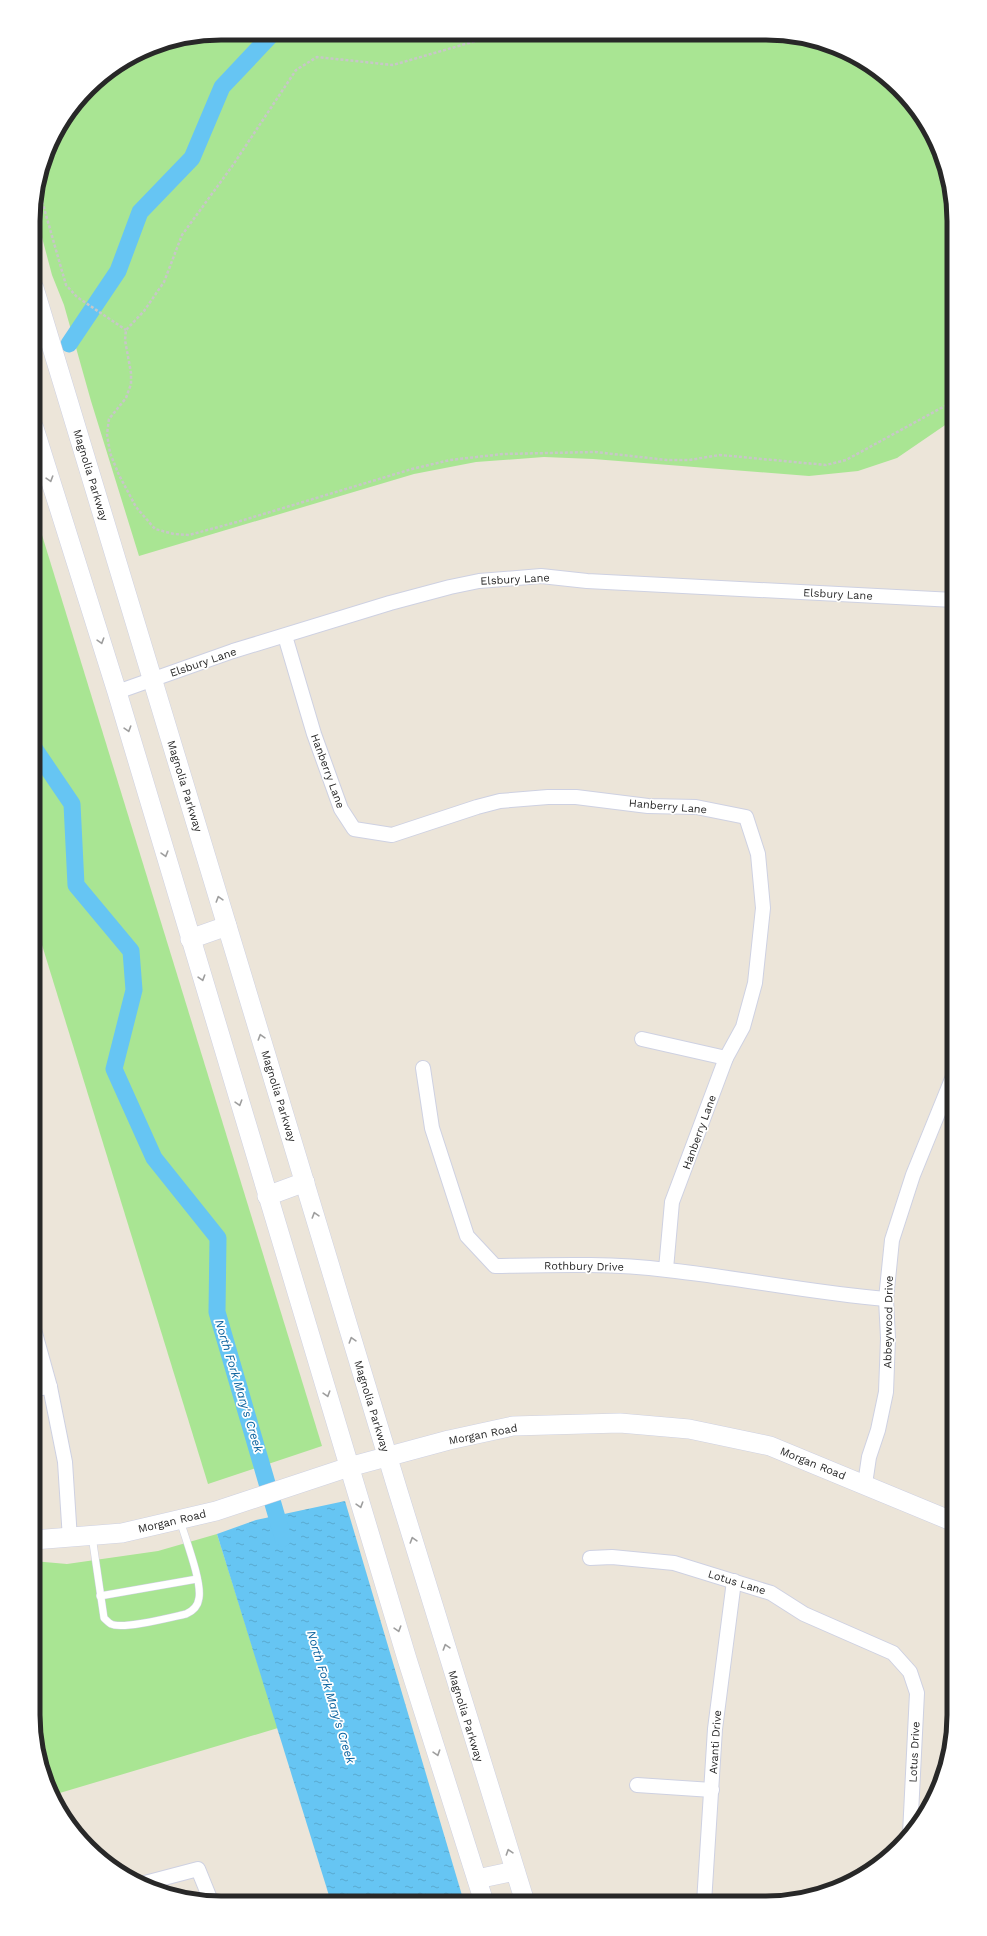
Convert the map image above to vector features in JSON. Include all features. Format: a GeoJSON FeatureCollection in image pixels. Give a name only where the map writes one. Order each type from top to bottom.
{"type":"FeatureCollection","features":[{"type":"Feature","properties":{"kind":"main road","name":"Magnolia Parkway"},"geometry":{"type":"LineString","coordinates":[[40,308],[388,1457],[523,1896]]}},
{"type":"Feature","properties":{"kind":"main road"},"geometry":{"type":"LineString","coordinates":[[40,447],[117,692],[267,1196],[407,1658],[482,1896]]}},
{"type":"Feature","properties":{"kind":"main road"},"geometry":{"type":"LineString","coordinates":[[190,939],[227,926]]}},
{"type":"Feature","properties":{"kind":"main road"},"geometry":{"type":"LineString","coordinates":[[267,1196],[305,1182]]}},
{"type":"Feature","properties":{"kind":"main road","name":"Morgan Road"},"geometry":{"type":"LineString","coordinates":[[40,1540],[70,1539],[122,1533],[216,1511],[305,1480],[349,1467],[449,1440],[513,1426],[620,1423],[689,1429],[770,1446],[947,1519]]}},
{"type":"Feature","properties":{"kind":"main road"},"geometry":{"type":"LineString","coordinates":[[477,1879],[515,1871]]}},
{"type":"Feature","properties":{"kind":"street","name":"Elsbury Lane"},"geometry":{"type":"LineString","coordinates":[[117,692],[233,651],[390,603],[479,581],[541,576],[587,581],[947,600]]}},
{"type":"Feature","properties":{"kind":"street","name":"Hanberry Lane"},"geometry":{"type":"LineString","coordinates":[[285,636],[314,734],[326,768],[341,809],[354,829],[392,835],[500,801],[548,797],[576,797],[648,806],[696,806],[746,817],[758,854],[764,908],[756,983],[743,1027],[726,1058],[672,1202],[666,1269]]}},
{"type":"Feature","properties":{"kind":"street"},"geometry":{"type":"LineString","coordinates":[[642,1039],[726,1058]]}},
{"type":"Feature","properties":{"kind":"street","name":"Rothbury Drive"},"geometry":{"type":"LineString","coordinates":[[422,1068],[432,1128],[467,1236],[495,1266],[585,1264],[666,1269],[735,1278],[837,1295],[886,1299]]}},
{"type":"Feature","properties":{"kind":"street","name":"Abbeywood Drive"},"geometry":{"type":"LineString","coordinates":[[865,1484],[869,1457],[878,1430],[886,1392],[888,1338],[886,1299],[892,1240],[913,1175],[947,1091]]}},
{"type":"Feature","properties":{"kind":"street"},"geometry":{"type":"LineString","coordinates":[[40,1351],[50,1387],[65,1462],[70,1539]]}},
{"type":"Feature","properties":{"kind":"street"},"geometry":{"type":"LineString","coordinates":[[40,1388],[50,1387]]}},
{"type":"Feature","properties":{"kind":"street","name":"Lotus Lane"},"geometry":{"type":"LineString","coordinates":[[590,1558],[612,1557],[674,1563],[771,1592],[804,1614],[893,1653],[910,1672]]}},
{"type":"Feature","properties":{"kind":"street","name":"Avanti Drive"},"geometry":{"type":"LineString","coordinates":[[704,1896],[715,1729],[734,1581]]}},
{"type":"Feature","properties":{"kind":"street","name":"Lotus Drive"},"geometry":{"type":"LineString","coordinates":[[910,1672],[917,1693],[910,1824]]}},
{"type":"Feature","properties":{"kind":"street"},"geometry":{"type":"LineString","coordinates":[[638,1785],[712,1790]]}},
{"type":"Feature","properties":{"kind":"street"},"geometry":{"type":"LineString","coordinates":[[151,1881],[198,1869],[210,1896]]}},
{"type":"Feature","properties":{"kind":"lane"},"geometry":{"type":"LineString","coordinates":[[92,1536],[104,1618],[111,1625],[121,1626],[133,1624],[192,1611],[199,1599],[197,1579],[180,1519]]}},
{"type":"Feature","properties":{"kind":"lane"},"geometry":{"type":"LineString","coordinates":[[100,1596],[197,1579]]}},
{"type":"Feature","properties":{"kind":"path"},"geometry":{"type":"LineString","coordinates":[[479,40],[392,65],[317,58],[301,66],[296,70],[233,165],[182,234],[164,282],[144,311],[126,330],[125,340],[132,373],[131,384],[126,398],[109,419],[107,434],[110,453],[119,475],[136,507],[155,529],[174,534],[189,535],[412,469],[450,460],[503,454],[595,452],[674,460],[689,460],[720,455],[826,465],[846,460],[947,405]]}},
{"type":"Feature","properties":{"kind":"path"},"geometry":{"type":"LineString","coordinates":[[42,200],[66,285],[77,297],[126,330]]}},
{"type":"Feature","properties":{"kind":"green space"},"geometry":{"type":"Polygon","coordinates":[[[210,40],[777,40],[801,43],[835,54],[856,64],[876,77],[894,93],[910,111],[923,131],[933,152],[944,186],[947,210],[947,424],[897,458],[858,471],[809,476],[593,459],[544,457],[476,462],[414,474],[139,556],[91,401],[64,305],[52,275],[40,230],[40,210],[46,174],[64,131],[77,111],[93,93],[111,77],[141,59],[174,46],[210,40]]]}},
{"type":"Feature","properties":{"kind":"green space"},"geometry":{"type":"Polygon","coordinates":[[[40,529],[322,1446],[208,1484],[40,938],[40,529]]]}},
{"type":"Feature","properties":{"kind":"green space"},"geometry":{"type":"Polygon","coordinates":[[[217,1534],[278,1728],[58,1793],[46,1762],[40,1726],[40,1562],[67,1564],[158,1551],[217,1534]]]}},
{"type":"Feature","properties":{"kind":"water"},"geometry":{"type":"Polygon","coordinates":[[[345,1501],[462,1896],[329,1896],[217,1534],[256,1520],[345,1501]]]}},
{"type":"Feature","properties":{"kind":"waterway","name":"North Fork Mary's Creek"},"geometry":{"type":"LineString","coordinates":[[69,344],[118,271],[140,212],[192,158],[222,87],[266,40]]}},
{"type":"Feature","properties":{"kind":"waterway","name":"North Fork Mary's Creek"},"geometry":{"type":"LineString","coordinates":[[40,757],[72,804],[76,885],[131,951],[134,990],[114,1069],[154,1158],[218,1238],[217,1312],[283,1538]]}}]}
